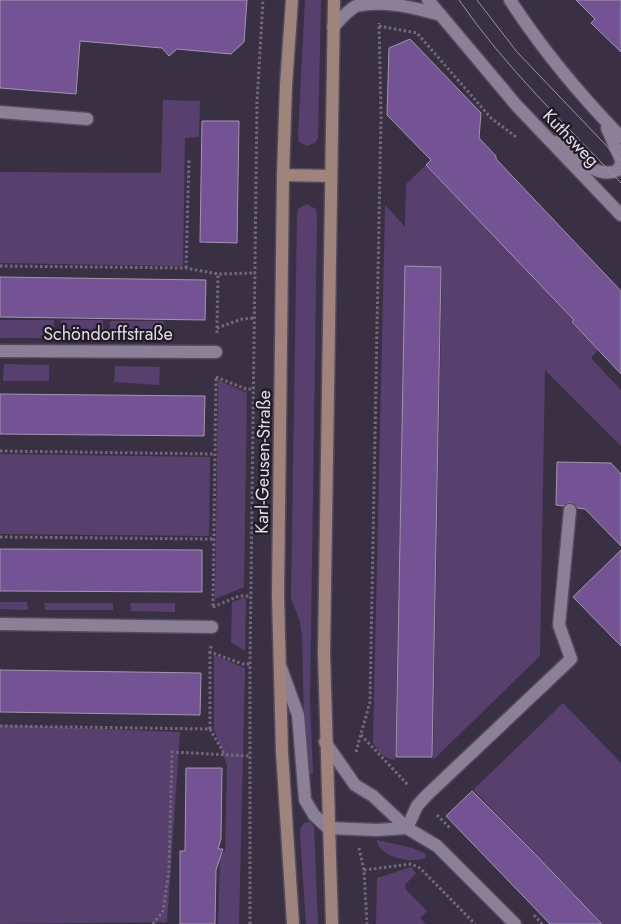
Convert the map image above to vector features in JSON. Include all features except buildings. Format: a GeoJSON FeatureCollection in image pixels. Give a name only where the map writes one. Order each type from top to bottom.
{"type":"FeatureCollection","features":[{"type":"Feature","properties":{"kind":"main road","name":"Karl-Geusen-Straße"},"geometry":{"type":"LineString","coordinates":[[292,0],[286,85],[283,175],[279,664],[283,771],[293,924]]}},
{"type":"Feature","properties":{"kind":"main road"},"geometry":{"type":"LineString","coordinates":[[332,924],[325,742],[324,653],[334,0]]}},
{"type":"Feature","properties":{"kind":"main road"},"geometry":{"type":"LineString","coordinates":[[283,175],[330,176]]}},
{"type":"Feature","properties":{"kind":"street","name":"Kuthsweg"},"geometry":{"type":"LineString","coordinates":[[428,0],[437,14],[517,106],[621,215]]}},
{"type":"Feature","properties":{"kind":"street","name":"Kuthsweg"},"geometry":{"type":"LineString","coordinates":[[510,0],[528,28],[600,116],[621,137]]}},
{"type":"Feature","properties":{"kind":"street"},"geometry":{"type":"LineString","coordinates":[[333,27],[356,6],[379,1],[399,3],[437,14]]}},
{"type":"Feature","properties":{"kind":"street","name":"Kuthsweg"},"geometry":{"type":"LineString","coordinates":[[517,106],[595,170],[612,174],[618,170],[621,164]]}},
{"type":"Feature","properties":{"kind":"street"},"geometry":{"type":"LineString","coordinates":[[0,112],[87,119]]}},
{"type":"Feature","properties":{"kind":"street","name":"Kuthsweg"},"geometry":{"type":"LineString","coordinates":[[600,116],[621,160]]}},
{"type":"Feature","properties":{"kind":"street","name":"Schöndorffstraße"},"geometry":{"type":"LineString","coordinates":[[0,350],[216,352]]}},
{"type":"Feature","properties":{"kind":"street"},"geometry":{"type":"LineString","coordinates":[[407,828],[417,806],[426,796],[571,659],[560,626],[570,510]]}},
{"type":"Feature","properties":{"kind":"street"},"geometry":{"type":"LineString","coordinates":[[0,624],[212,627]]}},
{"type":"Feature","properties":{"kind":"street"},"geometry":{"type":"LineString","coordinates":[[279,664],[298,715],[305,800],[314,815],[328,828],[376,830],[407,828]]}},
{"type":"Feature","properties":{"kind":"street"},"geometry":{"type":"LineString","coordinates":[[325,742],[355,785],[374,796],[407,828],[437,846],[515,924]]}},
{"type":"Feature","properties":{"kind":"path","name":"Karl-Geusen-Straße"},"geometry":{"type":"LineString","coordinates":[[250,924],[250,756],[258,63],[263,0]]}},
{"type":"Feature","properties":{"kind":"path"},"geometry":{"type":"LineString","coordinates":[[356,755],[370,702],[380,115],[379,20]]}},
{"type":"Feature","properties":{"kind":"path"},"geometry":{"type":"LineString","coordinates":[[186,268],[189,158]]}},
{"type":"Feature","properties":{"kind":"path"},"geometry":{"type":"LineString","coordinates":[[0,266],[186,268],[218,274],[256,273]]}},
{"type":"Feature","properties":{"kind":"path"},"geometry":{"type":"LineString","coordinates":[[218,274],[218,328]]}},
{"type":"Feature","properties":{"kind":"path"},"geometry":{"type":"LineString","coordinates":[[213,606],[216,377]]}},
{"type":"Feature","properties":{"kind":"path"},"geometry":{"type":"LineString","coordinates":[[0,451],[215,454]]}},
{"type":"Feature","properties":{"kind":"path"},"geometry":{"type":"LineString","coordinates":[[0,537],[214,539]]}},
{"type":"Feature","properties":{"kind":"path"},"geometry":{"type":"LineString","coordinates":[[210,652],[210,730],[226,756]]}},
{"type":"Feature","properties":{"kind":"path"},"geometry":{"type":"LineString","coordinates":[[0,726],[210,730]]}},
{"type":"Feature","properties":{"kind":"path"},"geometry":{"type":"LineString","coordinates":[[153,924],[163,911],[169,870],[172,752],[250,756]]}},
{"type":"Feature","properties":{"kind":"path"},"geometry":{"type":"LineString","coordinates":[[359,845],[364,870],[367,924]]}},
{"type":"Feature","properties":{"kind":"path"},"geometry":{"type":"LineString","coordinates":[[364,870],[411,864],[420,868],[474,924]]}},
{"type":"Feature","properties":{"kind":"shaded area"},"geometry":{"type":"Polygon","coordinates":[[[305,0],[321,0],[318,138],[315,143],[307,146],[299,142],[298,136],[305,0]]]}},
{"type":"Feature","properties":{"kind":"shaded area"},"geometry":{"type":"Polygon","coordinates":[[[163,100],[200,101],[199,137],[185,138],[183,266],[0,263],[0,172],[161,173],[163,100]]]}},
{"type":"Feature","properties":{"kind":"shaded area"},"geometry":{"type":"Polygon","coordinates":[[[426,165],[574,320],[572,323],[598,350],[591,358],[621,390],[621,446],[545,370],[540,656],[433,760],[442,267],[405,266],[395,760],[381,754],[373,742],[385,205],[405,227],[406,184],[426,165]]]}},
{"type":"Feature","properties":{"kind":"shaded area"},"geometry":{"type":"Polygon","coordinates":[[[307,204],[316,209],[317,216],[310,703],[313,773],[308,775],[305,766],[302,637],[300,622],[291,598],[297,215],[298,209],[307,204]]]}},
{"type":"Feature","properties":{"kind":"shaded area"},"geometry":{"type":"Polygon","coordinates":[[[0,320],[54,320],[54,338],[0,338],[0,320]]]}},
{"type":"Feature","properties":{"kind":"shaded area"},"geometry":{"type":"Polygon","coordinates":[[[61,320],[103,320],[104,338],[60,339],[61,320]]]}},
{"type":"Feature","properties":{"kind":"shaded area"},"geometry":{"type":"Polygon","coordinates":[[[110,321],[164,321],[165,339],[110,339],[110,321]]]}},
{"type":"Feature","properties":{"kind":"shaded area"},"geometry":{"type":"Polygon","coordinates":[[[4,364],[49,365],[49,381],[3,381],[4,364]]]}},
{"type":"Feature","properties":{"kind":"shaded area"},"geometry":{"type":"Polygon","coordinates":[[[115,366],[160,367],[159,385],[114,382],[115,366]]]}},
{"type":"Feature","properties":{"kind":"shaded area"},"geometry":{"type":"Polygon","coordinates":[[[218,380],[247,393],[244,587],[215,599],[218,380]]]}},
{"type":"Feature","properties":{"kind":"shaded area"},"geometry":{"type":"Polygon","coordinates":[[[0,454],[210,457],[209,536],[0,534],[0,454]]]}},
{"type":"Feature","properties":{"kind":"shaded area"},"geometry":{"type":"Polygon","coordinates":[[[246,598],[245,651],[231,642],[232,602],[246,598]]]}},
{"type":"Feature","properties":{"kind":"shaded area"},"geometry":{"type":"Polygon","coordinates":[[[0,602],[27,602],[28,610],[0,609],[0,602]]]}},
{"type":"Feature","properties":{"kind":"shaded area"},"geometry":{"type":"Polygon","coordinates":[[[44,603],[113,603],[113,610],[45,610],[44,603]]]}},
{"type":"Feature","properties":{"kind":"shaded area"},"geometry":{"type":"Polygon","coordinates":[[[130,603],[175,603],[175,612],[131,611],[130,603]]]}},
{"type":"Feature","properties":{"kind":"shaded area"},"geometry":{"type":"Polygon","coordinates":[[[214,655],[245,668],[239,924],[218,924],[220,855],[225,851],[227,765],[214,729],[214,655]]]}},
{"type":"Feature","properties":{"kind":"shaded area"},"geometry":{"type":"Polygon","coordinates":[[[563,703],[621,763],[621,924],[603,924],[473,790],[563,703]]]}},
{"type":"Feature","properties":{"kind":"shaded area"},"geometry":{"type":"Polygon","coordinates":[[[0,725],[180,732],[167,922],[0,924],[0,725]]]}},
{"type":"Feature","properties":{"kind":"shaded area"},"geometry":{"type":"Polygon","coordinates":[[[310,822],[314,827],[318,924],[306,924],[300,835],[301,827],[304,823],[310,822]]]}},
{"type":"Feature","properties":{"kind":"shaded area"},"geometry":{"type":"Polygon","coordinates":[[[377,840],[413,848],[426,854],[425,858],[412,860],[396,858],[383,851],[377,840]]]}},
{"type":"Feature","properties":{"kind":"shaded area"},"geometry":{"type":"Polygon","coordinates":[[[411,867],[416,873],[405,885],[406,890],[427,911],[420,918],[426,924],[376,924],[377,878],[411,867]]]}},
{"type":"Feature","properties":{"kind":"tram line"},"geometry":{"type":"LineString","coordinates":[[459,0],[516,72],[621,183]]}},
{"type":"Feature","properties":{"kind":"tram line"},"geometry":{"type":"LineString","coordinates":[[477,0],[517,52],[621,161]]}}]}
